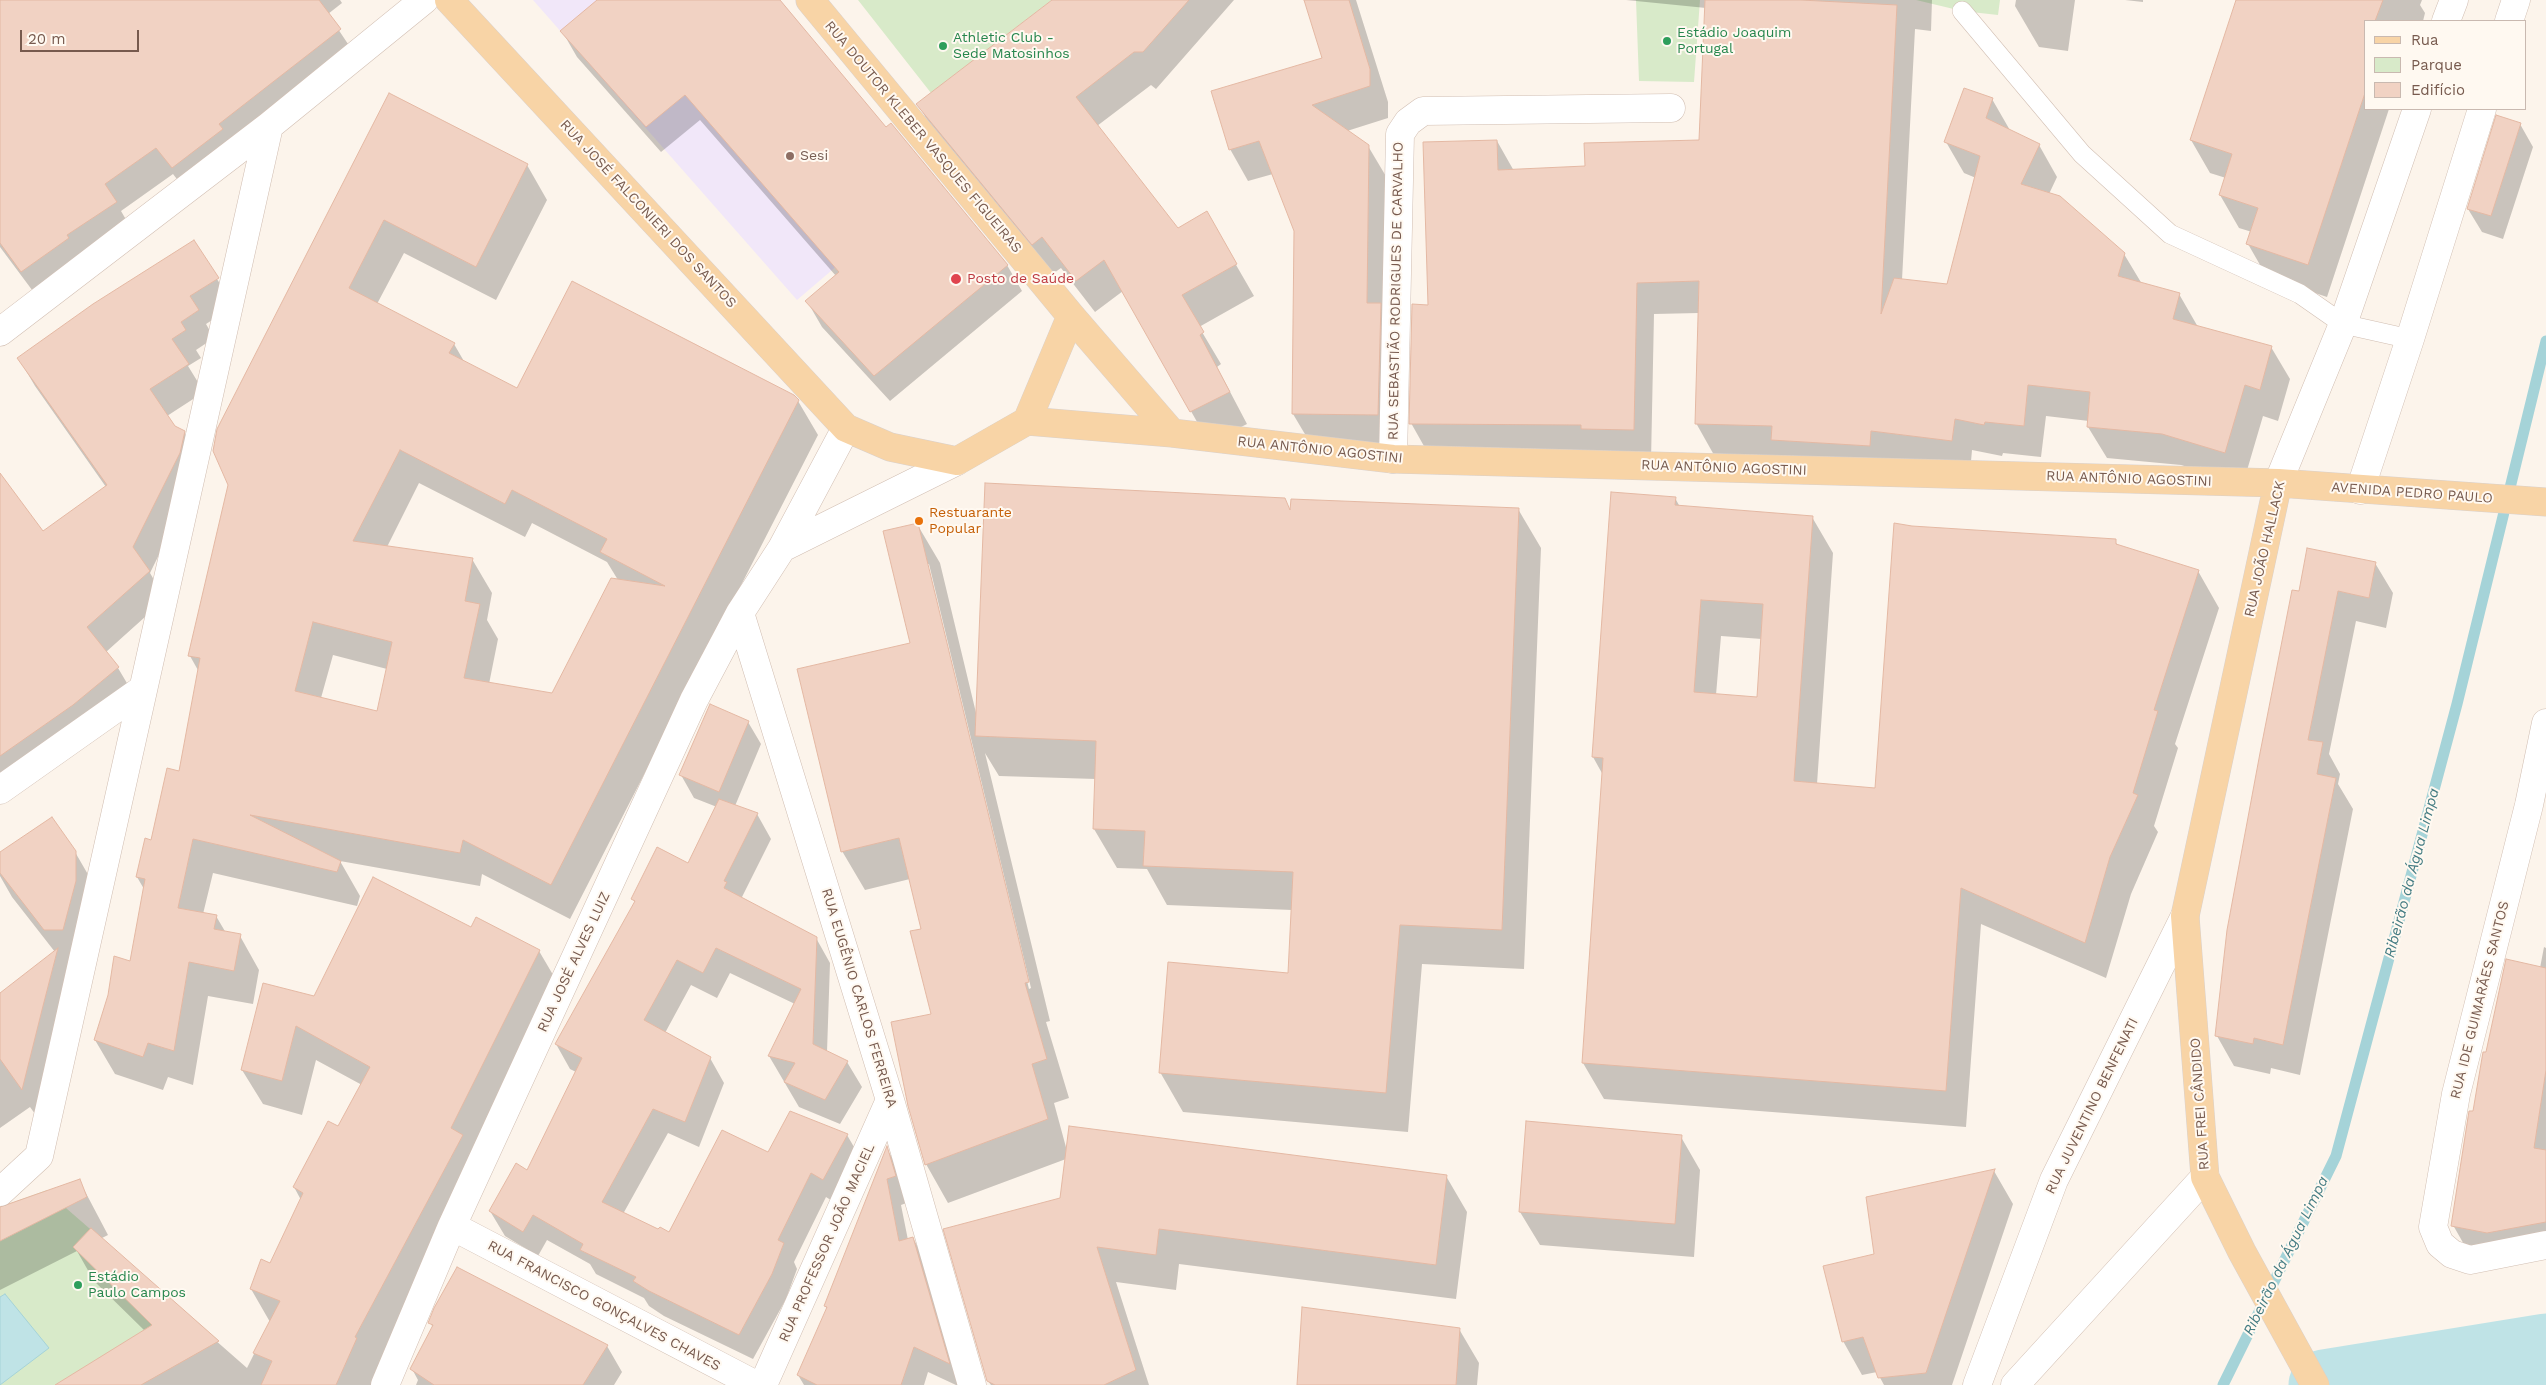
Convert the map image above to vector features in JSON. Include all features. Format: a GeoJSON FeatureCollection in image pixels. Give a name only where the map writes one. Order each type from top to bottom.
{"type":"FeatureCollection","features":[{"type":"Feature","properties":{"kind":"main road","name":"RUA JOSÉ FALCONIERI DOS SANTOS"},"geometry":{"type":"LineString","coordinates":[[449,0],[846,428]]}},
{"type":"Feature","properties":{"kind":"main road","name":"RUA DOUTOR KLEBER VASQUES FIGUEIRAS"},"geometry":{"type":"LineString","coordinates":[[810,0],[1071,316],[1172,433]]}},
{"type":"Feature","properties":{"kind":"main road"},"geometry":{"type":"LineString","coordinates":[[846,428],[890,447],[957,461],[1027,421],[1071,316]]}},
{"type":"Feature","properties":{"kind":"main road","name":"RUA ANTÔNIO AGOSTINI"},"geometry":{"type":"LineString","coordinates":[[1027,421],[1172,433],[1393,459],[2278,483]]}},
{"type":"Feature","properties":{"kind":"main road","name":"AVENIDA PEDRO PAULO"},"geometry":{"type":"LineString","coordinates":[[2278,483],[2546,502]]}},
{"type":"Feature","properties":{"kind":"main road","name":"RUA JOÃO HALLACK"},"geometry":{"type":"LineString","coordinates":[[2185,916],[2278,483]]}},
{"type":"Feature","properties":{"kind":"main road","name":"RUA FREI CÂNDIDO"},"geometry":{"type":"LineString","coordinates":[[2185,916],[2205,1177],[2242,1252],[2315,1385]]}},
{"type":"Feature","properties":{"kind":"street"},"geometry":{"type":"LineString","coordinates":[[0,332],[269,126],[424,0]]}},
{"type":"Feature","properties":{"kind":"street"},"geometry":{"type":"LineString","coordinates":[[2446,20],[2454,0]]}},
{"type":"Feature","properties":{"kind":"street"},"geometry":{"type":"LineString","coordinates":[[2510,20],[2516,0]]}},
{"type":"Feature","properties":{"kind":"street","name":"RUA SEBASTIÃO RODRIGUES DE CARVALHO"},"geometry":{"type":"LineString","coordinates":[[1393,459],[1400,134],[1408,122],[1423,111],[1671,108]]}},
{"type":"Feature","properties":{"kind":"street","name":"RUA JOÃO HALLACK"},"geometry":{"type":"LineString","coordinates":[[2278,483],[2343,324],[2417,110]]}},
{"type":"Feature","properties":{"kind":"street"},"geometry":{"type":"LineString","coordinates":[[2360,490],[2410,339],[2482,110]]}},
{"type":"Feature","properties":{"kind":"street"},"geometry":{"type":"LineString","coordinates":[[0,1192],[38,1156],[269,126]]}},
{"type":"Feature","properties":{"kind":"street","name":"RUA JOSÉ ALVES LUIZ"},"geometry":{"type":"LineString","coordinates":[[385,1385],[452,1226],[694,700],[740,613],[782,548],[846,428]]}},
{"type":"Feature","properties":{"kind":"street"},"geometry":{"type":"LineString","coordinates":[[782,548],[957,461]]}},
{"type":"Feature","properties":{"kind":"street","name":"RUA EUGÊNIO CARLOS FERREIRA"},"geometry":{"type":"LineString","coordinates":[[740,613],[890,1100],[972,1385]]}},
{"type":"Feature","properties":{"kind":"street"},"geometry":{"type":"LineString","coordinates":[[0,790],[143,689]]}},
{"type":"Feature","properties":{"kind":"street","name":"RUA IDE GUIMARÃES SANTOS"},"geometry":{"type":"LineString","coordinates":[[2546,723],[2538,804],[2456,1094],[2433,1227],[2440,1244],[2452,1254],[2470,1260],[2546,1245]]}},
{"type":"Feature","properties":{"kind":"street","name":"RUA JUVENTINO BENFENATI"},"geometry":{"type":"LineString","coordinates":[[1977,1385],[2054,1180],[2185,916]]}},
{"type":"Feature","properties":{"kind":"street","name":"RUA PROFESSOR JOÃO MACIEL"},"geometry":{"type":"LineString","coordinates":[[763,1385],[890,1100]]}},
{"type":"Feature","properties":{"kind":"street"},"geometry":{"type":"LineString","coordinates":[[2015,1385],[2205,1177]]}},
{"type":"Feature","properties":{"kind":"street","name":"RUA FRANCISCO GONÇALVES CHAVES"},"geometry":{"type":"LineString","coordinates":[[452,1226],[756,1385]]}},
{"type":"Feature","properties":{"kind":"lane"},"geometry":{"type":"LineString","coordinates":[[1962,11],[2082,154],[2170,234],[2300,294],[2343,324],[2410,339]]}},
{"type":"Feature","properties":{"kind":"shaded area","name":"Sesi"},"geometry":{"type":"Polygon","coordinates":[[[533,0],[780,0],[933,184],[797,300],[533,0]]]}},
{"type":"Feature","properties":{"kind":"green space","name":"Athletic Club - Sede Matosinhos"},"geometry":{"type":"Polygon","coordinates":[[[858,0],[1052,0],[931,93],[858,0]]]}},
{"type":"Feature","properties":{"kind":"green space","name":"Estádio Joaquim Portugal"},"geometry":{"type":"Polygon","coordinates":[[[1636,0],[1700,0],[1694,82],[1639,81],[1636,0]]]}},
{"type":"Feature","properties":{"kind":"green space"},"geometry":{"type":"Polygon","coordinates":[[[1916,0],[2000,0],[1998,15],[1962,11],[1916,0]]]}},
{"type":"Feature","properties":{"kind":"green space","name":"Estádio Paulo Campos"},"geometry":{"type":"Polygon","coordinates":[[[47,1190],[219,1341],[141,1385],[0,1385],[0,1207],[47,1190]]]}},
{"type":"Feature","properties":{"kind":"water"},"geometry":{"type":"Polygon","coordinates":[[[5,1294],[49,1348],[0,1385],[0,1297],[5,1294]]]}},
{"type":"Feature","properties":{"kind":"building"},"geometry":{"type":"Polygon","coordinates":[[[0,0],[319,0],[341,29],[219,124],[223,129],[172,168],[156,148],[105,184],[117,202],[67,235],[69,238],[21,272],[0,243],[0,0]]]}},
{"type":"Feature","properties":{"kind":"building","name":"Sesi"},"geometry":{"type":"Polygon","coordinates":[[[597,0],[780,0],[886,127],[891,123],[1008,265],[874,376],[805,301],[839,272],[685,95],[646,127],[560,31],[597,0]]]}},
{"type":"Feature","properties":{"kind":"building"},"geometry":{"type":"Polygon","coordinates":[[[1052,0],[1189,0],[1143,52],[1134,52],[1076,97],[1178,228],[1207,211],[1237,264],[1182,295],[1204,332],[1200,335],[1230,392],[1190,412],[1104,260],[1076,281],[1042,237],[1032,245],[916,104],[1052,0]]]}},
{"type":"Feature","properties":{"kind":"building"},"geometry":{"type":"Polygon","coordinates":[[[1304,0],[1349,0],[1370,69],[1370,86],[1312,105],[1369,145],[1367,303],[1381,303],[1378,415],[1292,414],[1294,231],[1259,141],[1229,150],[1211,91],[1322,58],[1304,0]]]}},
{"type":"Feature","properties":{"kind":"building"},"geometry":{"type":"Polygon","coordinates":[[[1705,0],[1801,0],[1897,5],[1881,314],[1894,278],[1947,284],[1980,156],[1944,142],[1964,88],[1993,98],[1986,118],[2040,144],[2021,184],[2060,196],[2125,253],[2118,276],[2180,293],[2173,319],[2272,346],[2260,390],[2245,385],[2225,453],[2162,434],[2087,427],[2090,392],[2028,385],[2024,426],[1985,422],[1984,425],[1955,419],[1952,441],[1871,431],[1870,446],[1771,440],[1772,426],[1695,424],[1699,281],[1637,283],[1634,430],[1581,429],[1581,425],[1409,424],[1412,304],[1428,305],[1423,142],[1497,140],[1498,170],[1585,166],[1584,143],[1699,140],[1705,0]]]}},
{"type":"Feature","properties":{"kind":"building"},"geometry":{"type":"Polygon","coordinates":[[[2236,0],[2383,0],[2375,20],[2364,20],[2364,96],[2308,265],[2246,244],[2258,208],[2219,195],[2232,154],[2190,140],[2236,0]]]}},
{"type":"Feature","properties":{"kind":"building"},"geometry":{"type":"Polygon","coordinates":[[[389,93],[528,164],[476,267],[384,220],[349,288],[455,343],[449,353],[517,388],[572,281],[794,395],[799,400],[551,885],[463,840],[460,853],[250,815],[341,861],[337,872],[193,839],[178,908],[217,915],[214,929],[241,934],[234,971],[189,962],[174,1051],[148,1043],[143,1057],[94,1040],[108,995],[114,956],[130,961],[145,879],[136,877],[145,838],[151,840],[167,768],[179,771],[200,658],[188,656],[228,485],[213,451],[217,429],[389,93]],[[400,450],[353,541],[473,558],[465,601],[480,604],[464,678],[552,693],[611,578],[665,586],[600,552],[607,539],[512,490],[505,504],[400,450]],[[313,622],[295,691],[377,711],[392,642],[313,622]]]}},
{"type":"Feature","properties":{"kind":"building"},"geometry":{"type":"Polygon","coordinates":[[[2496,115],[2521,123],[2491,216],[2467,209],[2496,115]]]}},
{"type":"Feature","properties":{"kind":"building"},"geometry":{"type":"Polygon","coordinates":[[[194,240],[219,278],[190,296],[199,310],[181,322],[186,330],[172,339],[189,364],[150,389],[175,426],[185,431],[180,453],[133,547],[150,571],[87,627],[119,667],[73,705],[0,756],[0,473],[43,531],[107,485],[17,358],[93,304],[194,240]]]}},
{"type":"Feature","properties":{"kind":"building"},"geometry":{"type":"Polygon","coordinates":[[[985,483],[1285,498],[1290,510],[1291,499],[1519,508],[1502,930],[1400,925],[1386,1093],[1159,1073],[1168,962],[1288,973],[1293,872],[1143,866],[1145,831],[1093,829],[1096,741],[975,736],[985,483]]]}},
{"type":"Feature","properties":{"kind":"building"},"geometry":{"type":"Polygon","coordinates":[[[1611,492],[1676,497],[1675,505],[1813,516],[1794,781],[1875,788],[1894,523],[1912,526],[2116,539],[2116,544],[2199,570],[2154,710],[2158,711],[2133,793],[2138,795],[2110,857],[2085,943],[1961,888],[1946,1091],[1582,1063],[1603,758],[1592,757],[1611,492]],[[1701,600],[1694,692],[1757,697],[1763,604],[1701,600]]]}},
{"type":"Feature","properties":{"kind":"building"},"geometry":{"type":"Polygon","coordinates":[[[918,523],[1029,982],[1025,983],[1047,1059],[1032,1064],[1048,1119],[925,1165],[908,1106],[891,1022],[931,1014],[910,931],[921,929],[899,838],[841,852],[797,669],[910,643],[883,531],[918,523]]]}},
{"type":"Feature","properties":{"kind":"building"},"geometry":{"type":"Polygon","coordinates":[[[2307,548],[2376,562],[2369,598],[2338,591],[2308,740],[2323,742],[2317,774],[2336,778],[2283,1045],[2254,1038],[2253,1044],[2215,1036],[2227,930],[2260,753],[2292,590],[2299,591],[2307,548]]]}},
{"type":"Feature","properties":{"kind":"building"},"geometry":{"type":"Polygon","coordinates":[[[710,704],[749,721],[719,792],[679,775],[710,704]]]}},
{"type":"Feature","properties":{"kind":"building"},"geometry":{"type":"Polygon","coordinates":[[[719,799],[758,813],[724,881],[727,882],[724,888],[817,937],[813,1044],[848,1061],[825,1100],[784,1082],[795,1063],[768,1056],[801,989],[716,948],[703,973],[677,960],[644,1020],[711,1057],[685,1122],[653,1109],[602,1202],[658,1229],[660,1227],[669,1232],[722,1130],[768,1152],[790,1111],[848,1134],[823,1180],[811,1173],[778,1240],[784,1243],[772,1274],[739,1335],[649,1291],[633,1281],[636,1277],[580,1250],[583,1244],[533,1215],[523,1232],[489,1211],[516,1163],[527,1170],[582,1058],[555,1044],[635,901],[631,899],[657,847],[688,863],[719,799]]]}},
{"type":"Feature","properties":{"kind":"building"},"geometry":{"type":"Polygon","coordinates":[[[52,817],[76,851],[76,881],[63,930],[44,930],[0,873],[0,852],[52,817]]]}},
{"type":"Feature","properties":{"kind":"building"},"geometry":{"type":"Polygon","coordinates":[[[373,877],[471,927],[476,917],[540,950],[451,1128],[463,1135],[355,1337],[357,1338],[336,1385],[261,1385],[272,1361],[253,1353],[280,1301],[250,1289],[261,1259],[270,1263],[303,1193],[293,1187],[328,1121],[338,1126],[370,1067],[296,1026],[282,1081],[241,1070],[263,983],[314,996],[373,877]]]}},
{"type":"Feature","properties":{"kind":"building"},"geometry":{"type":"Polygon","coordinates":[[[58,948],[22,1090],[0,1059],[0,993],[58,948]]]}},
{"type":"Feature","properties":{"kind":"building"},"geometry":{"type":"Polygon","coordinates":[[[2506,959],[2546,968],[2546,1070],[2534,1148],[2546,1150],[2546,1222],[2487,1233],[2451,1226],[2469,1111],[2473,1111],[2483,1052],[2486,1052],[2506,959]]]}},
{"type":"Feature","properties":{"kind":"building"},"geometry":{"type":"Polygon","coordinates":[[[1526,1121],[1682,1135],[1675,1224],[1519,1212],[1526,1121]]]}},
{"type":"Feature","properties":{"kind":"building"},"geometry":{"type":"Polygon","coordinates":[[[1069,1126],[1447,1175],[1436,1265],[1159,1229],[1156,1255],[1097,1247],[1136,1370],[1104,1385],[995,1385],[987,1381],[943,1229],[1060,1198],[1069,1126]]]}},
{"type":"Feature","properties":{"kind":"building"},"geometry":{"type":"Polygon","coordinates":[[[887,1146],[896,1176],[887,1179],[899,1241],[913,1237],[950,1364],[914,1347],[901,1385],[817,1385],[797,1375],[827,1307],[824,1306],[887,1146]]]}},
{"type":"Feature","properties":{"kind":"building"},"geometry":{"type":"Polygon","coordinates":[[[1995,1169],[1926,1373],[1878,1378],[1863,1337],[1842,1342],[1823,1266],[1874,1254],[1866,1197],[1995,1169]]]}},
{"type":"Feature","properties":{"kind":"building"},"geometry":{"type":"Polygon","coordinates":[[[80,1179],[87,1197],[0,1241],[0,1207],[80,1179]]]}},
{"type":"Feature","properties":{"kind":"building"},"geometry":{"type":"Polygon","coordinates":[[[91,1228],[219,1341],[141,1385],[55,1385],[152,1325],[73,1247],[91,1228]]]}},
{"type":"Feature","properties":{"kind":"building"},"geometry":{"type":"Polygon","coordinates":[[[457,1267],[608,1345],[583,1385],[434,1385],[410,1369],[433,1325],[428,1323],[434,1308],[457,1267]]]}},
{"type":"Feature","properties":{"kind":"building"},"geometry":{"type":"Polygon","coordinates":[[[1302,1307],[1460,1328],[1456,1385],[1297,1385],[1302,1307]]]}},
{"type":"Feature","properties":{"kind":"waterway","name":"Ribeirão da Água Limpa"},"geometry":{"type":"LineString","coordinates":[[2223,1385],[2336,1156],[2457,704],[2546,341]]}},
{"type":"Feature","properties":{"kind":"waterway"},"geometry":{"type":"LineString","coordinates":[[2324,1385],[2546,1349]]}},
{"type":"Feature","properties":{"kind":"place","name":"Estádio Joaquim Portugal"},"geometry":{"type":"Point","coordinates":[1667,41]}},
{"type":"Feature","properties":{"kind":"place","name":"Athletic Club - Sede Matosinhos"},"geometry":{"type":"Point","coordinates":[943,46]}},
{"type":"Feature","properties":{"kind":"place","name":"Sesi"},"geometry":{"type":"Point","coordinates":[790,156]}},
{"type":"Feature","properties":{"kind":"place","name":"Posto de Saúde"},"geometry":{"type":"Point","coordinates":[956,279]}},
{"type":"Feature","properties":{"kind":"place","name":"Restuarante Popular"},"geometry":{"type":"Point","coordinates":[919,521]}},
{"type":"Feature","properties":{"kind":"place","name":"Estádio Paulo Campos"},"geometry":{"type":"Point","coordinates":[78,1285]}}]}
